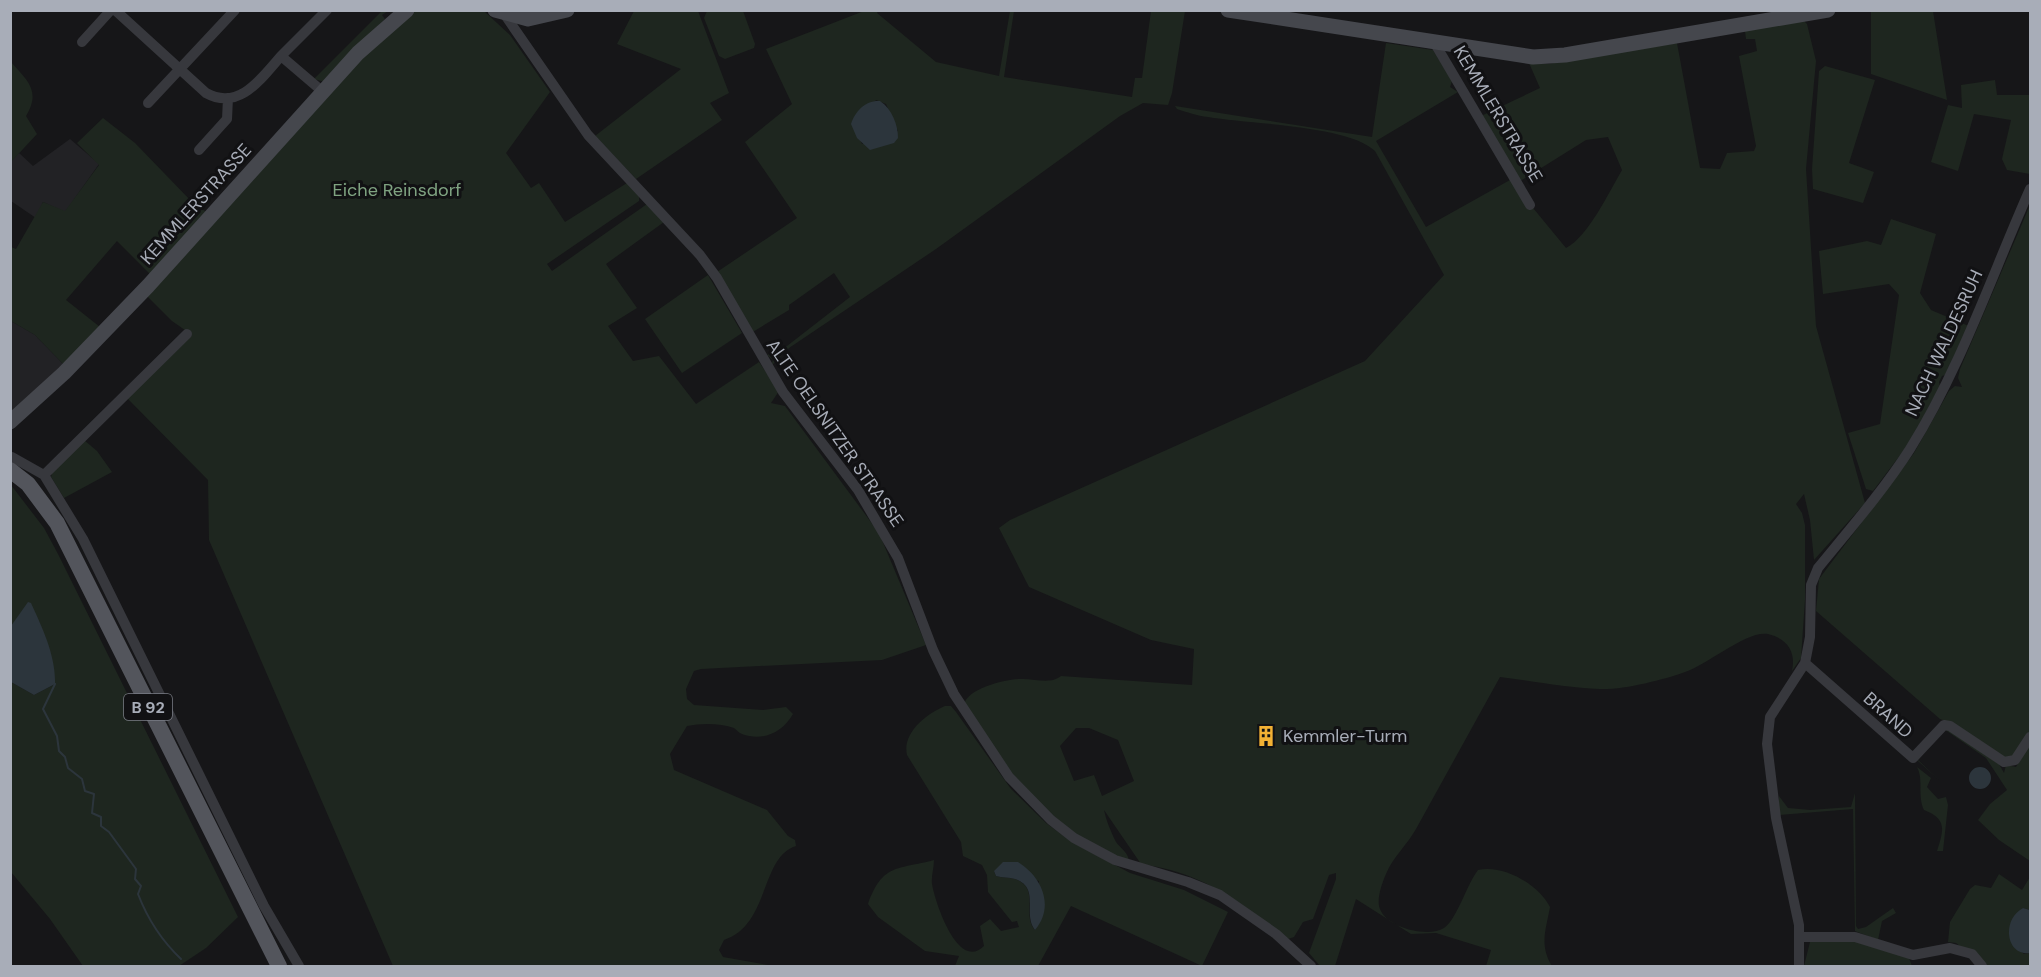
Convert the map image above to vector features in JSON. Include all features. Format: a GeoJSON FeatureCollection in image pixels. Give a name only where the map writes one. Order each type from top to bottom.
{"type":"FeatureCollection","features":[{"type":"Feature","properties":{"kind":"main road","name":"B 92"},"geometry":{"type":"LineString","coordinates":[[11,464],[45,503],[105,603],[244,882],[279,966]]}},
{"type":"Feature","properties":{"kind":"street"},"geometry":{"type":"LineString","coordinates":[[82,42],[113,10],[206,93],[215,98],[228,98],[249,92],[327,10]]}},
{"type":"Feature","properties":{"kind":"street"},"geometry":{"type":"LineString","coordinates":[[148,103],[235,10]]}},
{"type":"Feature","properties":{"kind":"street","name":"KEMMLERSTRASSE"},"geometry":{"type":"LineString","coordinates":[[10,422],[64,373],[148,286],[358,53],[407,10]]}},
{"type":"Feature","properties":{"kind":"street"},"geometry":{"type":"LineString","coordinates":[[500,13],[541,18],[567,10]]}},
{"type":"Feature","properties":{"kind":"street","name":"KEMMLERSTRASSE"},"geometry":{"type":"LineString","coordinates":[[1228,10],[1533,57],[1565,55],[1828,10]]}},
{"type":"Feature","properties":{"kind":"street","name":"ALTE OELSNITZER STRASSE"},"geometry":{"type":"LineString","coordinates":[[500,13],[588,135],[700,255],[717,278],[777,383],[837,461],[886,534],[944,676],[971,722],[1009,777],[1051,820],[1074,838],[1115,860],[1188,882],[1220,895],[1275,934],[1311,966]]}},
{"type":"Feature","properties":{"kind":"street","name":"KEMMLERSTRASSE"},"geometry":{"type":"LineString","coordinates":[[1434,42],[1530,205]]}},
{"type":"Feature","properties":{"kind":"street"},"geometry":{"type":"LineString","coordinates":[[281,56],[322,91]]}},
{"type":"Feature","properties":{"kind":"street"},"geometry":{"type":"LineString","coordinates":[[199,150],[227,119],[228,98]]}},
{"type":"Feature","properties":{"kind":"street","name":"NACH WALDESRUH"},"geometry":{"type":"LineString","coordinates":[[1805,663],[1810,637],[1810,585],[1818,568],[1908,451],[1946,385],[1976,323],[2031,189]]}},
{"type":"Feature","properties":{"kind":"street"},"geometry":{"type":"LineString","coordinates":[[44,475],[187,334]]}},
{"type":"Feature","properties":{"kind":"street"},"geometry":{"type":"LineString","coordinates":[[11,464],[44,475],[71,516],[105,603]]}},
{"type":"Feature","properties":{"kind":"street"},"geometry":{"type":"LineString","coordinates":[[1799,966],[1800,937],[1776,819],[1767,744],[1770,717],[1805,663]]}},
{"type":"Feature","properties":{"kind":"street","name":"BRAND"},"geometry":{"type":"LineString","coordinates":[[1805,663],[1913,758],[1944,725],[1950,726],[2004,762],[2015,760],[2031,737]]}},
{"type":"Feature","properties":{"kind":"street"},"geometry":{"type":"LineString","coordinates":[[244,882],[299,966]]}},
{"type":"Feature","properties":{"kind":"street"},"geometry":{"type":"LineString","coordinates":[[1800,937],[1855,937],[1913,955],[1950,948],[1972,954],[1982,966]]}},
{"type":"Feature","properties":{"kind":"shaded area"},"geometry":{"type":"Polygon","coordinates":[[[880,101],[894,118],[898,138],[894,143],[870,150],[857,138],[851,124],[862,107],[870,102],[880,101]]]}},
{"type":"Feature","properties":{"kind":"shaded area"},"geometry":{"type":"Polygon","coordinates":[[[70,139],[99,164],[65,212],[43,202],[36,218],[11,201],[10,162],[19,153],[33,166],[70,139]]]}},
{"type":"Feature","properties":{"kind":"shaded area"},"geometry":{"type":"Polygon","coordinates":[[[11,321],[35,335],[64,365],[11,417],[11,321]]]}},
{"type":"Feature","properties":{"kind":"shaded area"},"geometry":{"type":"Polygon","coordinates":[[[28,602],[31,603],[44,632],[55,673],[55,684],[34,695],[11,682],[11,626],[28,602]]]}},
{"type":"Feature","properties":{"kind":"shaded area"},"geometry":{"type":"Polygon","coordinates":[[[1980,767],[1988,770],[1991,778],[1988,786],[1980,789],[1972,786],[1969,778],[1972,770],[1980,767]]]}},
{"type":"Feature","properties":{"kind":"shaded area"},"geometry":{"type":"Polygon","coordinates":[[[1003,862],[1018,862],[1034,876],[1039,884],[1045,902],[1041,921],[1035,930],[1031,924],[1029,895],[1023,883],[1015,879],[996,876],[994,871],[1003,862]]]}},
{"type":"Feature","properties":{"kind":"shaded area"},"geometry":{"type":"Polygon","coordinates":[[[2023,908],[2030,910],[2030,953],[2016,949],[2009,936],[2011,921],[2023,908]]]}},
{"type":"Feature","properties":{"kind":"green space"},"geometry":{"type":"Polygon","coordinates":[[[382,11],[388,11],[382,15],[385,19],[326,78],[325,82],[314,79],[382,11]]]}},
{"type":"Feature","properties":{"kind":"green space","name":"Eiche Reinsdorf"},"geometry":{"type":"Polygon","coordinates":[[[414,11],[484,11],[510,35],[550,92],[506,153],[531,188],[539,183],[565,222],[627,183],[639,195],[639,201],[547,264],[552,271],[647,204],[664,222],[606,264],[637,308],[608,326],[633,361],[659,356],[696,404],[759,362],[779,391],[771,403],[785,406],[879,533],[926,645],[882,660],[694,671],[686,689],[687,699],[694,705],[763,710],[786,707],[793,714],[784,726],[772,734],[757,737],[742,734],[734,728],[723,725],[687,726],[670,754],[674,770],[767,810],[788,836],[795,840],[796,846],[784,853],[776,863],[750,921],[739,932],[724,940],[719,950],[723,957],[774,966],[393,966],[209,540],[208,480],[127,398],[192,335],[172,321],[147,296],[358,60],[414,11]]]}},
{"type":"Feature","properties":{"kind":"green space"},"geometry":{"type":"Polygon","coordinates":[[[634,11],[698,11],[729,93],[710,103],[722,120],[636,179],[595,136],[681,69],[617,44],[634,11]]]}},
{"type":"Feature","properties":{"kind":"green space"},"geometry":{"type":"Polygon","coordinates":[[[707,11],[743,11],[755,44],[754,48],[725,59],[719,56],[704,18],[707,11]]]}},
{"type":"Feature","properties":{"kind":"green space"},"geometry":{"type":"Polygon","coordinates":[[[864,11],[878,11],[877,13],[936,62],[999,76],[1010,11],[1014,11],[1004,77],[1132,97],[1135,78],[1142,78],[1151,11],[1185,11],[1172,93],[1168,105],[1143,103],[1120,116],[936,249],[789,348],[771,366],[773,360],[767,355],[787,346],[850,297],[834,273],[789,305],[789,310],[751,333],[717,272],[797,218],[745,142],[792,104],[766,49],[864,11]],[[876,100],[855,128],[862,144],[898,131],[886,104],[876,100]]]}},
{"type":"Feature","properties":{"kind":"green space"},"geometry":{"type":"Polygon","coordinates":[[[1871,11],[1933,11],[1947,100],[1871,74],[1871,11]]]}},
{"type":"Feature","properties":{"kind":"green space"},"geometry":{"type":"Polygon","coordinates":[[[1804,21],[1807,24],[1816,61],[1806,169],[1816,326],[1865,503],[1814,560],[1810,520],[1804,494],[1796,504],[1802,513],[1805,525],[1805,600],[1801,658],[1792,671],[1793,658],[1789,647],[1775,636],[1759,634],[1738,642],[1685,672],[1631,686],[1609,689],[1588,688],[1500,677],[1416,829],[1389,868],[1379,896],[1380,909],[1389,920],[1356,899],[1335,966],[1320,966],[1309,953],[1336,879],[1336,873],[1329,875],[1313,919],[1303,922],[1294,937],[1288,939],[1237,901],[1203,882],[1164,868],[1141,864],[1104,810],[1114,838],[1129,862],[1073,834],[1013,778],[964,705],[966,699],[979,690],[1014,679],[1047,681],[1061,676],[1192,685],[1194,649],[1151,640],[1029,587],[999,528],[1010,520],[1365,361],[1444,275],[1375,151],[1362,142],[1321,131],[1200,116],[1177,109],[1175,106],[1372,137],[1386,43],[1433,50],[1452,81],[1450,87],[1458,92],[1376,141],[1426,227],[1510,180],[1566,248],[1590,224],[1622,170],[1608,137],[1586,140],[1517,183],[1481,116],[1540,88],[1529,63],[1548,64],[1677,43],[1700,168],[1720,169],[1727,153],[1754,151],[1756,146],[1739,56],[1757,51],[1755,39],[1746,39],[1745,31],[1804,21]],[[1076,728],[1060,746],[1074,781],[1094,775],[1102,796],[1134,781],[1118,740],[1089,728],[1076,728]]]}},
{"type":"Feature","properties":{"kind":"green space"},"geometry":{"type":"Polygon","coordinates":[[[11,62],[31,87],[32,100],[26,116],[37,134],[11,162],[11,62]]]}},
{"type":"Feature","properties":{"kind":"green space"},"geometry":{"type":"Polygon","coordinates":[[[1825,66],[1875,80],[1849,163],[1874,172],[1863,203],[1813,189],[1812,169],[1819,71],[1825,66]]]}},
{"type":"Feature","properties":{"kind":"green space"},"geometry":{"type":"Polygon","coordinates":[[[1995,80],[1997,95],[2030,95],[2030,174],[2007,170],[2002,159],[2011,120],[1974,114],[1958,171],[1931,162],[1948,105],[1962,108],[1961,85],[1995,80]]]}},
{"type":"Feature","properties":{"kind":"green space"},"geometry":{"type":"Polygon","coordinates":[[[103,118],[135,143],[193,203],[208,213],[151,275],[117,241],[66,300],[100,327],[64,365],[35,335],[11,321],[11,247],[16,249],[43,202],[65,211],[99,165],[77,143],[103,118]]]}},
{"type":"Feature","properties":{"kind":"green space"},"geometry":{"type":"Polygon","coordinates":[[[2030,205],[2030,730],[2015,758],[2005,760],[1953,724],[1940,719],[1816,611],[1819,579],[1914,453],[1949,391],[1955,386],[1962,387],[1958,378],[1960,369],[2030,205]]]}},
{"type":"Feature","properties":{"kind":"green space"},"geometry":{"type":"Polygon","coordinates":[[[1891,219],[1936,234],[1920,293],[1931,310],[1971,327],[1945,375],[1942,376],[1940,386],[1910,442],[1873,491],[1866,489],[1848,433],[1880,424],[1899,295],[1889,284],[1823,294],[1819,251],[1867,241],[1881,245],[1891,219]]]}},
{"type":"Feature","properties":{"kind":"green space"},"geometry":{"type":"Polygon","coordinates":[[[708,275],[742,333],[682,373],[645,319],[708,275]]]}},
{"type":"Feature","properties":{"kind":"green space"},"geometry":{"type":"Polygon","coordinates":[[[84,440],[97,451],[112,472],[64,498],[51,477],[53,470],[84,440]]]}},
{"type":"Feature","properties":{"kind":"green space"},"geometry":{"type":"Polygon","coordinates":[[[11,485],[44,528],[58,554],[238,917],[206,948],[179,966],[83,966],[50,919],[11,872],[11,682],[34,695],[55,684],[53,664],[39,621],[11,626],[11,485]]]}},
{"type":"Feature","properties":{"kind":"green space"},"geometry":{"type":"Polygon","coordinates":[[[951,706],[1011,789],[1046,823],[1072,842],[1130,873],[1184,890],[1228,912],[1202,966],[1071,906],[1038,966],[955,966],[959,956],[925,951],[878,917],[868,904],[879,881],[893,870],[934,860],[932,884],[938,905],[949,932],[965,950],[974,952],[984,946],[980,926],[990,919],[1001,931],[1019,927],[1017,921],[1012,922],[988,892],[987,875],[982,865],[963,856],[961,842],[907,755],[906,747],[912,732],[923,719],[938,710],[951,706]],[[994,871],[996,876],[1015,879],[1023,883],[1029,895],[1031,924],[1035,930],[1039,881],[994,871]]]}},
{"type":"Feature","properties":{"kind":"green space"},"geometry":{"type":"Polygon","coordinates":[[[1944,727],[1999,764],[2004,773],[2006,765],[2016,767],[2030,744],[2030,861],[1999,840],[1978,820],[1990,804],[2007,790],[1986,758],[1944,729],[1918,760],[1939,780],[1917,760],[1944,727]]]}},
{"type":"Feature","properties":{"kind":"green space"},"geometry":{"type":"Polygon","coordinates":[[[1917,767],[1931,778],[1927,787],[1938,799],[1946,797],[1948,805],[1943,851],[1937,851],[1942,831],[1940,821],[1924,810],[1922,805],[1917,767]]]}},
{"type":"Feature","properties":{"kind":"green space"},"geometry":{"type":"Polygon","coordinates":[[[1855,793],[1856,926],[1858,929],[1866,927],[1893,908],[1896,913],[1882,921],[1878,940],[1855,931],[1853,809],[1779,815],[1779,796],[1788,808],[1810,810],[1851,807],[1855,793]]]}},
{"type":"Feature","properties":{"kind":"green space"},"geometry":{"type":"Polygon","coordinates":[[[1478,870],[1498,870],[1529,884],[1550,907],[1545,930],[1545,944],[1552,966],[1486,966],[1491,950],[1436,933],[1411,934],[1394,923],[1409,929],[1428,932],[1444,928],[1453,918],[1478,870]]]}},
{"type":"Feature","properties":{"kind":"green space"},"geometry":{"type":"Polygon","coordinates":[[[1999,874],[2022,890],[2030,877],[2030,910],[2023,908],[2013,927],[2012,937],[2024,954],[2030,953],[2030,966],[1985,966],[1956,943],[1948,942],[1950,922],[1970,889],[1975,885],[1991,888],[1999,874]]]}},
{"type":"Feature","properties":{"kind":"green space"},"geometry":{"type":"Polygon","coordinates":[[[1859,940],[1909,958],[1912,966],[1804,966],[1810,942],[1859,940]]]}},
{"type":"Feature","properties":{"kind":"waterway"},"geometry":{"type":"LineString","coordinates":[[55,684],[43,709],[57,736],[59,751],[65,757],[68,768],[82,779],[85,791],[94,794],[92,813],[101,817],[101,826],[109,832],[136,869],[135,879],[141,886],[138,894],[146,912],[161,937],[181,959]]}},
{"type":"Feature","properties":{"kind":"place","name":"Kemmler-Turm"},"geometry":{"type":"Point","coordinates":[1266,736]}}]}
